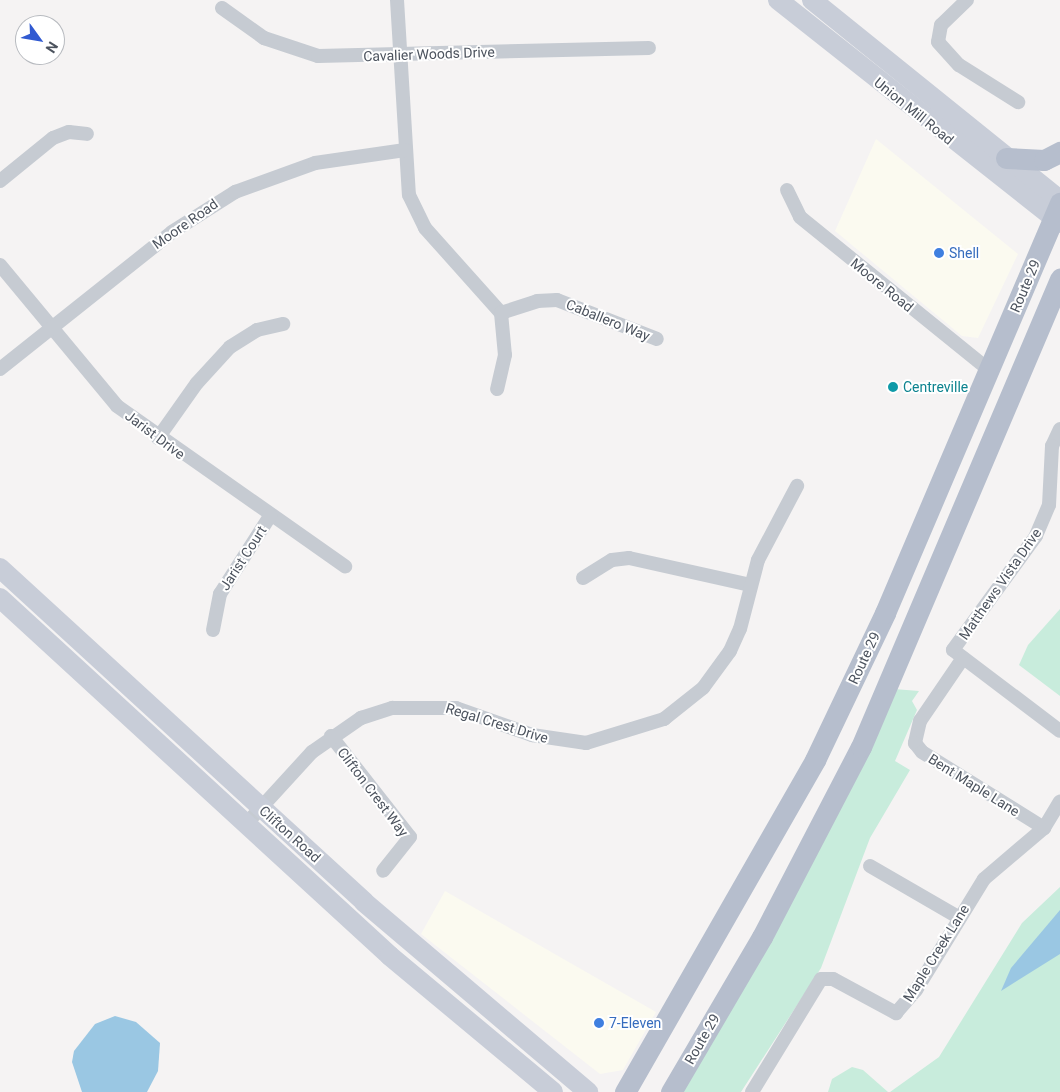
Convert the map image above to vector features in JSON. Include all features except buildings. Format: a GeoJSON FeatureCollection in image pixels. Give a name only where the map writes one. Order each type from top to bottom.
{"type":"FeatureCollection","features":[{"type":"Feature","properties":{"kind":"main road","name":"Union Mill Road"},"geometry":{"type":"LineString","coordinates":[[778,0],[1058,211]]}},
{"type":"Feature","properties":{"kind":"main road","name":"Union Mill Road"},"geometry":{"type":"LineString","coordinates":[[812,0],[1006,158],[1058,211]]}},
{"type":"Feature","properties":{"kind":"main road"},"geometry":{"type":"LineString","coordinates":[[1006,158],[1044,160],[1060,152]]}},
{"type":"Feature","properties":{"kind":"main road","name":"Route 29"},"geometry":{"type":"LineString","coordinates":[[625,1092],[816,760],[885,614],[1058,211]]}},
{"type":"Feature","properties":{"kind":"main road","name":"Route 29"},"geometry":{"type":"LineString","coordinates":[[671,1092],[762,937],[861,747],[1060,279]]}},
{"type":"Feature","properties":{"kind":"main road"},"geometry":{"type":"LineString","coordinates":[[1029,350],[1060,308]]}},
{"type":"Feature","properties":{"kind":"main road","name":"Clifton Road"},"geometry":{"type":"LineString","coordinates":[[0,568],[364,902],[588,1092]]}},
{"type":"Feature","properties":{"kind":"main road","name":"Clifton Road"},"geometry":{"type":"LineString","coordinates":[[0,598],[390,956],[553,1092]]}},
{"type":"Feature","properties":{"kind":"street"},"geometry":{"type":"LineString","coordinates":[[397,0],[402,55],[405,150],[409,195],[419,220],[501,313],[505,355],[497,389]]}},
{"type":"Feature","properties":{"kind":"street"},"geometry":{"type":"LineString","coordinates":[[964,1],[941,26],[938,42],[959,65],[1018,102]]}},
{"type":"Feature","properties":{"kind":"street","name":"Cavalier Woods Drive"},"geometry":{"type":"LineString","coordinates":[[222,8],[264,38],[300,52],[335,57],[648,48]]}},
{"type":"Feature","properties":{"kind":"street"},"geometry":{"type":"LineString","coordinates":[[0,181],[53,138],[69,132],[87,134]]}},
{"type":"Feature","properties":{"kind":"street","name":"Moore Road"},"geometry":{"type":"LineString","coordinates":[[0,369],[172,232],[235,192],[315,163],[405,150]]}},
{"type":"Feature","properties":{"kind":"street","name":"Moore Road"},"geometry":{"type":"LineString","coordinates":[[787,190],[800,217],[989,370]]}},
{"type":"Feature","properties":{"kind":"street","name":"Jarist Drive"},"geometry":{"type":"LineString","coordinates":[[0,265],[117,406],[158,438],[345,566]]}},
{"type":"Feature","properties":{"kind":"street","name":"Caballero Way"},"geometry":{"type":"LineString","coordinates":[[501,313],[529,303],[557,300],[657,339]]}},
{"type":"Feature","properties":{"kind":"street"},"geometry":{"type":"LineString","coordinates":[[158,438],[197,383],[230,347],[258,330],[283,324]]}},
{"type":"Feature","properties":{"kind":"street","name":"Matthews Vista Drive"},"geometry":{"type":"LineString","coordinates":[[958,654],[1036,536],[1049,505],[1052,446],[1060,429]]}},
{"type":"Feature","properties":{"kind":"street","name":"Regal Crest Drive"},"geometry":{"type":"LineString","coordinates":[[246,824],[331,736],[361,718],[392,708],[429,705],[465,710],[551,739],[586,743],[640,730],[684,705],[719,670],[740,629],[751,586],[772,528],[797,486]]}},
{"type":"Feature","properties":{"kind":"street","name":"Jarist Court"},"geometry":{"type":"LineString","coordinates":[[213,630],[220,594],[270,516]]}},
{"type":"Feature","properties":{"kind":"street"},"geometry":{"type":"LineString","coordinates":[[583,578],[612,560],[629,558],[751,586]]}},
{"type":"Feature","properties":{"kind":"street"},"geometry":{"type":"LineString","coordinates":[[958,654],[1060,730]]}},
{"type":"Feature","properties":{"kind":"street","name":"Bent Maple Lane"},"geometry":{"type":"LineString","coordinates":[[958,654],[920,721],[915,742],[922,752],[1044,828]]}},
{"type":"Feature","properties":{"kind":"street","name":"Clifton Crest Way"},"geometry":{"type":"LineString","coordinates":[[331,736],[410,837],[383,870]]}},
{"type":"Feature","properties":{"kind":"street","name":"Maple Creek Lane"},"geometry":{"type":"LineString","coordinates":[[752,1092],[821,979],[833,979],[896,1013],[916,990],[958,917],[984,879],[1044,828],[1060,801]]}},
{"type":"Feature","properties":{"kind":"street"},"geometry":{"type":"LineString","coordinates":[[870,866],[958,917]]}},
{"type":"Feature","properties":{"kind":"shaded area"},"geometry":{"type":"Polygon","coordinates":[[[876,139],[1018,254],[978,338],[962,336],[835,231],[876,139]]]}},
{"type":"Feature","properties":{"kind":"shaded area"},"geometry":{"type":"Polygon","coordinates":[[[445,891],[656,1012],[623,1070],[600,1074],[421,934],[445,891]]]}},
{"type":"Feature","properties":{"kind":"green space"},"geometry":{"type":"Polygon","coordinates":[[[1060,609],[1060,696],[1019,665],[1028,645],[1060,609]]]}},
{"type":"Feature","properties":{"kind":"green space"},"geometry":{"type":"Polygon","coordinates":[[[894,689],[919,691],[912,701],[917,710],[895,761],[910,770],[870,838],[821,968],[741,1092],[668,1092],[894,689]]]}},
{"type":"Feature","properties":{"kind":"green space"},"geometry":{"type":"Polygon","coordinates":[[[1060,887],[1060,1092],[890,1092],[939,1057],[1022,923],[1060,887]]]}},
{"type":"Feature","properties":{"kind":"green space"},"geometry":{"type":"Polygon","coordinates":[[[852,1067],[863,1070],[888,1092],[828,1092],[832,1079],[852,1067]]]}},
{"type":"Feature","properties":{"kind":"water"},"geometry":{"type":"Polygon","coordinates":[[[1060,910],[1060,954],[1001,991],[1011,968],[1060,910]]]}},
{"type":"Feature","properties":{"kind":"water"},"geometry":{"type":"Polygon","coordinates":[[[115,1016],[136,1022],[160,1043],[158,1071],[147,1092],[82,1092],[72,1062],[74,1051],[95,1024],[115,1016]]]}},
{"type":"Feature","properties":{"kind":"place","name":"Shell"},"geometry":{"type":"Point","coordinates":[939,253]}},
{"type":"Feature","properties":{"kind":"place","name":"Centreville"},"geometry":{"type":"Point","coordinates":[893,387]}},
{"type":"Feature","properties":{"kind":"place","name":"7-Eleven"},"geometry":{"type":"Point","coordinates":[599,1023]}}]}
